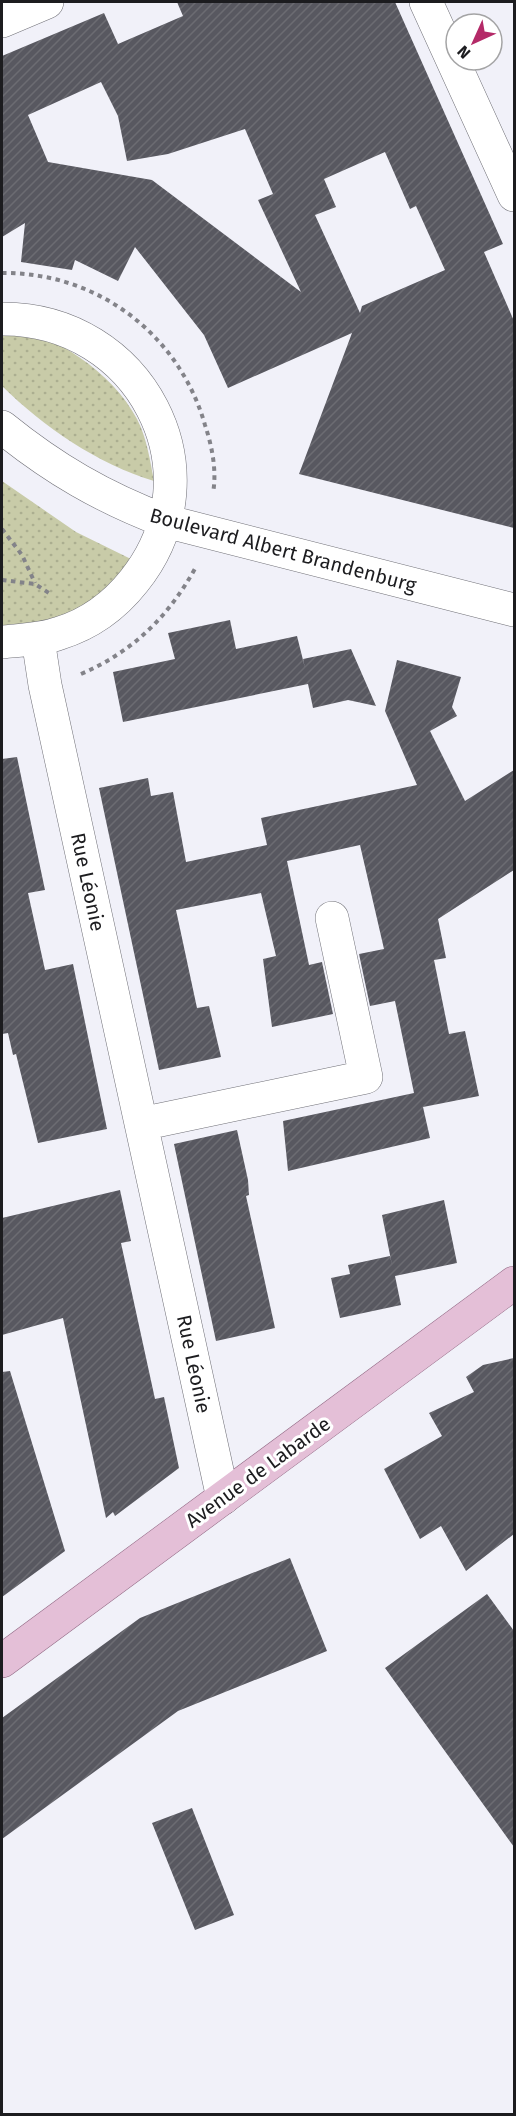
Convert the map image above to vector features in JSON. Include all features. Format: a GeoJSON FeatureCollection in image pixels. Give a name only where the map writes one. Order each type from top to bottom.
{"type":"FeatureCollection","features":[{"type":"Feature","properties":{"kind":"main road","name":"Avenue de Labarde"},"geometry":{"type":"LineString","coordinates":[[2,1661],[514,1283]]}},
{"type":"Feature","properties":{"kind":"street"},"geometry":{"type":"LineString","coordinates":[[2,21],[47,2]]}},
{"type":"Feature","properties":{"kind":"street"},"geometry":{"type":"LineString","coordinates":[[426,2],[514,195]]}},
{"type":"Feature","properties":{"kind":"street"},"geometry":{"type":"LineString","coordinates":[[2,319],[24,319],[58,326],[89,340],[117,361],[141,387],[158,418],[167,452],[170,486],[165,521],[156,547],[126,592],[105,610],[82,624],[38,639],[2,642]]}},
{"type":"Feature","properties":{"kind":"street","name":"Boulevard Albert Brandenburg"},"geometry":{"type":"LineString","coordinates":[[2,428],[60,472],[128,507],[165,521],[514,609]]}},
{"type":"Feature","properties":{"kind":"street","name":"Rue Léonie"},"geometry":{"type":"LineString","coordinates":[[38,639],[47,694],[223,1498]]}},
{"type":"Feature","properties":{"kind":"street"},"geometry":{"type":"LineString","coordinates":[[141,1124],[366,1077],[332,918]]}},
{"type":"Feature","properties":{"kind":"path"},"geometry":{"type":"LineString","coordinates":[[2,529],[22,555],[35,584]]}},
{"type":"Feature","properties":{"kind":"green space"},"geometry":{"type":"Polygon","coordinates":[[[2,323],[21,328],[61,346],[97,370],[113,385],[140,426],[148,450],[154,481],[112,464],[72,443],[2,386],[2,323]]]}},
{"type":"Feature","properties":{"kind":"green space"},"geometry":{"type":"Polygon","coordinates":[[[2,481],[76,532],[135,561],[110,586],[74,616],[2,629],[2,481]]]}},
{"type":"Feature","properties":{"kind":"building"},"geometry":{"type":"Polygon","coordinates":[[[177,2],[395,2],[503,244],[484,252],[514,321],[514,528],[299,474],[352,333],[228,388],[204,335],[135,247],[118,281],[75,260],[72,270],[21,262],[25,223],[2,237],[2,56],[104,13],[118,44],[183,16],[177,2]],[[101,82],[28,115],[48,162],[152,180],[301,292],[258,200],[273,194],[245,129],[168,154],[127,161],[118,116],[101,82]],[[385,152],[324,179],[336,207],[315,215],[360,313],[362,306],[445,270],[416,206],[410,209],[385,152]]]}},
{"type":"Feature","properties":{"kind":"building"},"geometry":{"type":"Polygon","coordinates":[[[230,620],[236,649],[297,636],[305,668],[303,659],[351,649],[376,706],[348,700],[313,708],[308,684],[123,722],[113,672],[175,659],[168,633],[230,620]]]}},
{"type":"Feature","properties":{"kind":"building"},"geometry":{"type":"Polygon","coordinates":[[[397,660],[461,677],[452,707],[457,716],[430,731],[465,801],[514,770],[514,870],[438,919],[446,958],[434,960],[449,1034],[465,1031],[479,1096],[423,1107],[430,1138],[288,1171],[283,1121],[414,1093],[395,1001],[370,1006],[359,954],[384,949],[360,845],[287,861],[309,965],[322,962],[333,1014],[272,1027],[263,959],[276,956],[261,893],[176,910],[197,1008],[209,1006],[221,1057],[159,1070],[99,788],[148,778],[151,796],[173,792],[186,862],[267,845],[261,818],[417,785],[385,711],[397,660]]]}},
{"type":"Feature","properties":{"kind":"building"},"geometry":{"type":"Polygon","coordinates":[[[17,757],[45,890],[28,893],[45,970],[73,964],[107,1129],[38,1143],[16,1054],[13,1055],[8,1033],[2,1034],[2,759],[17,757]]]}},
{"type":"Feature","properties":{"kind":"building"},"geometry":{"type":"Polygon","coordinates":[[[237,1130],[248,1180],[249,1195],[246,1196],[275,1328],[216,1341],[174,1144],[237,1130]]]}},
{"type":"Feature","properties":{"kind":"building"},"geometry":{"type":"Polygon","coordinates":[[[120,1190],[131,1241],[121,1243],[155,1399],[164,1397],[179,1468],[115,1516],[113,1512],[106,1518],[63,1318],[2,1335],[2,1218],[120,1190]]]}},
{"type":"Feature","properties":{"kind":"building"},"geometry":{"type":"Polygon","coordinates":[[[444,1200],[457,1263],[395,1276],[401,1305],[340,1318],[331,1278],[350,1274],[348,1265],[390,1256],[392,1265],[382,1215],[444,1200]]]}},
{"type":"Feature","properties":{"kind":"building"},"geometry":{"type":"Polygon","coordinates":[[[514,1358],[514,1534],[466,1571],[441,1526],[420,1539],[384,1469],[442,1436],[429,1413],[474,1392],[466,1377],[483,1365],[514,1358]]]}},
{"type":"Feature","properties":{"kind":"building"},"geometry":{"type":"Polygon","coordinates":[[[10,1371],[65,1551],[2,1597],[2,1372],[10,1371]]]}},
{"type":"Feature","properties":{"kind":"building"},"geometry":{"type":"Polygon","coordinates":[[[290,1558],[327,1651],[178,1711],[2,1839],[2,1718],[140,1618],[290,1558]]]}},
{"type":"Feature","properties":{"kind":"building"},"geometry":{"type":"Polygon","coordinates":[[[487,1594],[514,1631],[514,1847],[385,1668],[487,1594]]]}},
{"type":"Feature","properties":{"kind":"building"},"geometry":{"type":"Polygon","coordinates":[[[192,1808],[234,1915],[195,1930],[152,1823],[192,1808]]]}}]}
